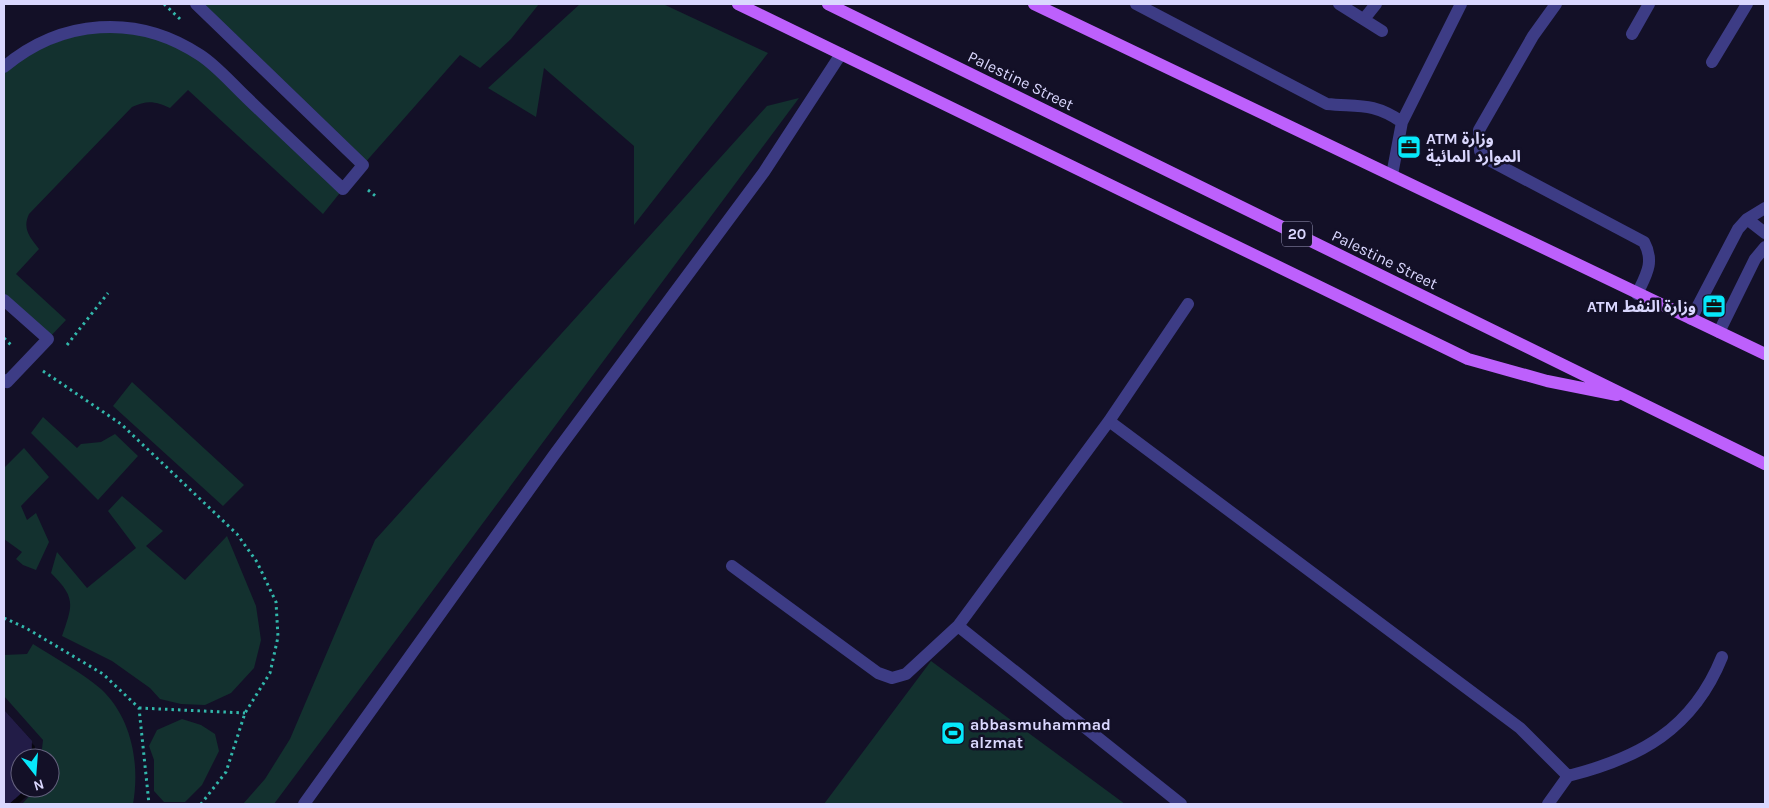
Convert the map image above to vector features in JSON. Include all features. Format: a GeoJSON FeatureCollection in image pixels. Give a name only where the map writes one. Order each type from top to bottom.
{"type":"FeatureCollection","features":[{"type":"Feature","properties":{"kind":"main road"},"geometry":{"type":"LineString","coordinates":[[738,4],[1468,359],[1547,381],[1631,398]]}},
{"type":"Feature","properties":{"kind":"main road","name":"Palestine Street"},"geometry":{"type":"LineString","coordinates":[[828,4],[1765,464]]}},
{"type":"Feature","properties":{"kind":"main road"},"geometry":{"type":"LineString","coordinates":[[1034,4],[1765,354]]}},
{"type":"Feature","properties":{"kind":"street"},"geometry":{"type":"LineString","coordinates":[[4,67],[19,54],[38,44],[81,30],[121,26],[164,36],[202,56],[344,189],[363,165],[196,4]]}},
{"type":"Feature","properties":{"kind":"street"},"geometry":{"type":"LineString","coordinates":[[1136,4],[1327,104],[1359,104],[1387,111],[1402,122]]}},
{"type":"Feature","properties":{"kind":"street"},"geometry":{"type":"LineString","coordinates":[[1339,4],[1382,30]]}},
{"type":"Feature","properties":{"kind":"street"},"geometry":{"type":"LineString","coordinates":[[1364,19],[1376,4]]}},
{"type":"Feature","properties":{"kind":"street"},"geometry":{"type":"LineString","coordinates":[[1392,175],[1402,122],[1462,4]]}},
{"type":"Feature","properties":{"kind":"street"},"geometry":{"type":"LineString","coordinates":[[1556,4],[1533,36],[1479,130],[1480,151],[1488,159],[1644,242],[1649,250],[1649,269],[1637,294]]}},
{"type":"Feature","properties":{"kind":"street"},"geometry":{"type":"LineString","coordinates":[[1632,34],[1649,4]]}},
{"type":"Feature","properties":{"kind":"street"},"geometry":{"type":"LineString","coordinates":[[1712,62],[1747,4]]}},
{"type":"Feature","properties":{"kind":"street"},"geometry":{"type":"LineString","coordinates":[[304,804],[554,455],[764,172],[841,54]]}},
{"type":"Feature","properties":{"kind":"street"},"geometry":{"type":"LineString","coordinates":[[1691,319],[1738,229],[1747,219],[1765,208]]}},
{"type":"Feature","properties":{"kind":"street"},"geometry":{"type":"LineString","coordinates":[[1747,219],[1765,233]]}},
{"type":"Feature","properties":{"kind":"street"},"geometry":{"type":"LineString","coordinates":[[1719,332],[1753,264],[1765,247]]}},
{"type":"Feature","properties":{"kind":"street"},"geometry":{"type":"LineString","coordinates":[[4,300],[48,339],[6,382],[4,380]]}},
{"type":"Feature","properties":{"kind":"street"},"geometry":{"type":"LineString","coordinates":[[732,566],[878,672],[892,678],[906,674],[958,626],[1108,421],[1188,304]]}},
{"type":"Feature","properties":{"kind":"street"},"geometry":{"type":"LineString","coordinates":[[1108,421],[1520,728],[1568,776]]}},
{"type":"Feature","properties":{"kind":"street"},"geometry":{"type":"LineString","coordinates":[[958,626],[1181,804]]}},
{"type":"Feature","properties":{"kind":"street"},"geometry":{"type":"LineString","coordinates":[[1548,804],[1568,776],[1598,769],[1639,752],[1680,722],[1711,684],[1722,657]]}},
{"type":"Feature","properties":{"kind":"path"},"geometry":{"type":"LineString","coordinates":[[78,332],[108,293]]}},
{"type":"Feature","properties":{"kind":"path"},"geometry":{"type":"LineString","coordinates":[[4,338],[27,361],[121,424],[236,534],[257,562],[276,602],[278,637],[270,673],[245,713],[226,772],[201,804]]}},
{"type":"Feature","properties":{"kind":"path"},"geometry":{"type":"LineString","coordinates":[[4,618],[26,628],[103,674],[139,708],[245,713]]}},
{"type":"Feature","properties":{"kind":"path"},"geometry":{"type":"LineString","coordinates":[[139,708],[149,804]]}},
{"type":"Feature","properties":{"kind":"green space"},"geometry":{"type":"Polygon","coordinates":[[[196,4],[539,4],[511,39],[480,68],[460,55],[363,165],[196,4]]]}},
{"type":"Feature","properties":{"kind":"green space"},"geometry":{"type":"Polygon","coordinates":[[[580,4],[663,4],[768,53],[634,225],[634,146],[544,68],[536,117],[488,88],[580,4]]]}},
{"type":"Feature","properties":{"kind":"green space"},"geometry":{"type":"Polygon","coordinates":[[[101,27],[182,44],[343,189],[323,214],[188,90],[170,108],[151,102],[132,107],[29,214],[27,219],[28,233],[39,249],[16,274],[66,320],[48,339],[4,300],[4,67],[19,55],[101,27]]]}},
{"type":"Feature","properties":{"kind":"green space"},"geometry":{"type":"Polygon","coordinates":[[[799,98],[274,804],[243,804],[265,779],[290,739],[375,540],[767,106],[799,98]]]}},
{"type":"Feature","properties":{"kind":"green space"},"geometry":{"type":"Polygon","coordinates":[[[132,382],[244,485],[223,506],[113,406],[132,382]]]}},
{"type":"Feature","properties":{"kind":"green space"},"geometry":{"type":"Polygon","coordinates":[[[43,417],[77,448],[81,444],[101,442],[115,434],[138,456],[98,500],[31,433],[43,417]]]}},
{"type":"Feature","properties":{"kind":"green space"},"geometry":{"type":"Polygon","coordinates":[[[24,448],[49,477],[21,506],[27,520],[36,513],[49,542],[36,570],[23,565],[16,559],[22,552],[4,539],[4,468],[24,448]]]}},
{"type":"Feature","properties":{"kind":"green space"},"geometry":{"type":"Polygon","coordinates":[[[122,496],[163,531],[146,546],[185,580],[227,536],[256,606],[261,640],[254,668],[231,693],[205,705],[181,704],[160,699],[150,688],[112,661],[62,636],[70,609],[70,602],[65,589],[51,573],[57,552],[87,588],[136,548],[108,511],[122,496]]]}},
{"type":"Feature","properties":{"kind":"green space"},"geometry":{"type":"Polygon","coordinates":[[[33,644],[93,683],[112,701],[127,728],[131,742],[135,773],[133,804],[22,804],[28,798],[60,798],[60,748],[42,748],[43,740],[4,696],[4,655],[27,654],[33,644]]]}},
{"type":"Feature","properties":{"kind":"green space","name":"abbasmuhammad alzmat"},"geometry":{"type":"Polygon","coordinates":[[[931,661],[1125,804],[824,804],[931,661]]]}},
{"type":"Feature","properties":{"kind":"green space"},"geometry":{"type":"Polygon","coordinates":[[[182,719],[201,725],[215,734],[219,751],[202,785],[185,802],[164,802],[154,791],[154,760],[149,746],[157,730],[182,719]]]}},
{"type":"Feature","properties":{"kind":"building"},"geometry":{"type":"Polygon","coordinates":[[[4,710],[32,741],[32,748],[10,748],[10,798],[16,798],[9,804],[4,804],[4,710]]]}},
{"type":"Feature","properties":{"kind":"place","name":"ATM وزارة الموارد المائية"},"geometry":{"type":"Point","coordinates":[1409,147]}},
{"type":"Feature","properties":{"kind":"place","name":"ATM وزارة النفط"},"geometry":{"type":"Point","coordinates":[1714,306]}},
{"type":"Feature","properties":{"kind":"place","name":"abbasmuhammad alzmat"},"geometry":{"type":"Point","coordinates":[953,733]}}]}
